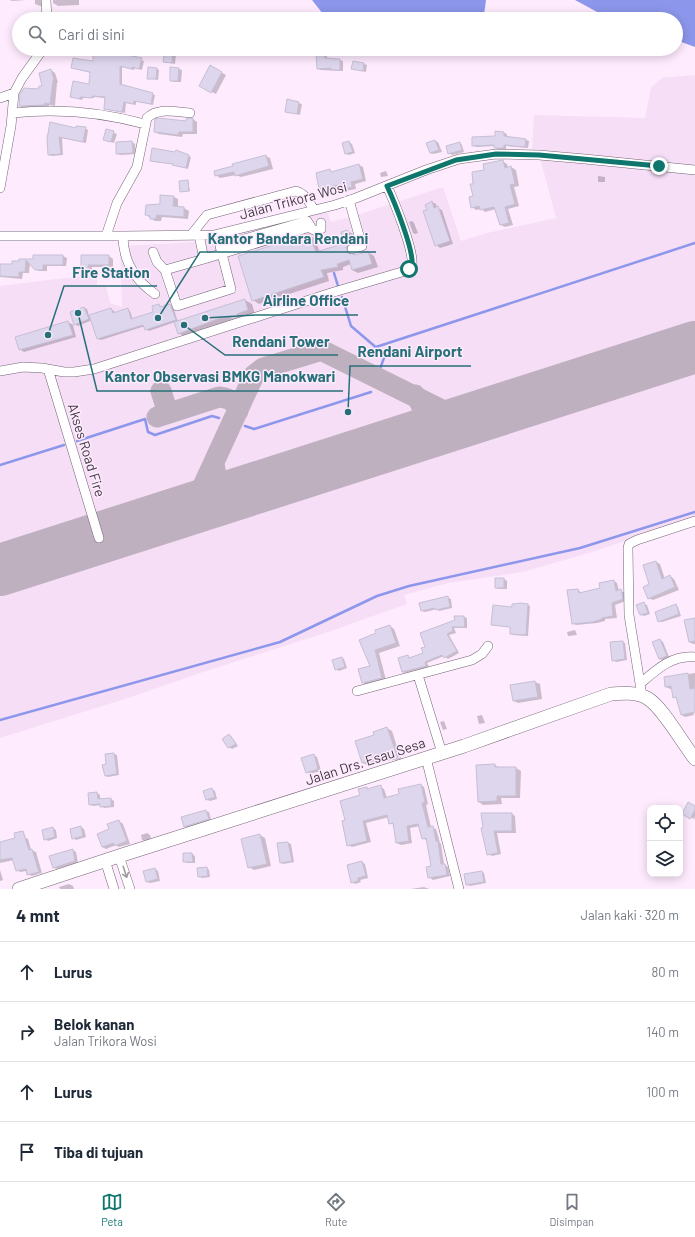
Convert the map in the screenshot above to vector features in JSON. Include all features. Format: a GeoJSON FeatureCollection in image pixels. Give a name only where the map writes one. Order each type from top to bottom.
{"type":"FeatureCollection","features":[{"type":"Feature","properties":{"kind":"highway","name":"Jalan Drs. Esau Sesa"},"geometry":{"type":"LineString","coordinates":[[19,889],[105,860],[442,753],[552,716],[605,696],[627,693],[642,696],[650,700],[659,709],[695,759]]}},
{"type":"Feature","properties":{"kind":"street"},"geometry":{"type":"LineString","coordinates":[[46,0],[47,12]]}},
{"type":"Feature","properties":{"kind":"street"},"geometry":{"type":"LineString","coordinates":[[0,188],[14,93],[22,78],[39,56]]}},
{"type":"Feature","properties":{"kind":"street"},"geometry":{"type":"LineString","coordinates":[[0,98],[14,93]]}},
{"type":"Feature","properties":{"kind":"street"},"geometry":{"type":"LineString","coordinates":[[12,113],[45,110],[82,112],[123,118],[145,124]]}},
{"type":"Feature","properties":{"kind":"street"},"geometry":{"type":"LineString","coordinates":[[106,236],[117,203],[137,167],[145,124],[148,116],[155,112],[190,113]]}},
{"type":"Feature","properties":{"kind":"street","name":"Jalan Trikora Wosi"},"geometry":{"type":"LineString","coordinates":[[0,236],[154,236],[224,233],[318,215],[348,200],[426,170],[459,159],[496,154],[539,155],[695,170]]}},
{"type":"Feature","properties":{"kind":"street"},"geometry":{"type":"LineString","coordinates":[[0,371],[23,367],[64,372],[94,369],[409,269],[412,265],[412,256],[395,203],[387,186]]}},
{"type":"Feature","properties":{"kind":"street"},"geometry":{"type":"LineString","coordinates":[[154,236],[153,250],[157,262],[165,270],[177,306],[231,289],[220,246],[307,221],[310,227],[314,230],[319,230],[321,227],[318,215],[308,198],[296,191],[212,213],[204,218],[195,235],[204,260]]}},
{"type":"Feature","properties":{"kind":"street"},"geometry":{"type":"LineString","coordinates":[[348,200],[362,246],[352,250]]}},
{"type":"Feature","properties":{"kind":"street"},"geometry":{"type":"LineString","coordinates":[[123,236],[124,250],[131,269],[141,283],[155,294]]}},
{"type":"Feature","properties":{"kind":"street"},"geometry":{"type":"LineString","coordinates":[[165,270],[222,255]]}},
{"type":"Feature","properties":{"kind":"street","name":"Akses Road Fire"},"geometry":{"type":"LineString","coordinates":[[48,369],[99,538]]}},
{"type":"Feature","properties":{"kind":"street"},"geometry":{"type":"LineString","coordinates":[[642,696],[629,615],[629,544],[637,540],[695,522]]}},
{"type":"Feature","properties":{"kind":"street"},"geometry":{"type":"LineString","coordinates":[[357,691],[472,660],[482,654],[488,646]]}},
{"type":"Feature","properties":{"kind":"street"},"geometry":{"type":"LineString","coordinates":[[641,683],[669,662],[678,658],[695,657]]}},
{"type":"Feature","properties":{"kind":"street"},"geometry":{"type":"LineString","coordinates":[[418,675],[442,753]]}},
{"type":"Feature","properties":{"kind":"street"},"geometry":{"type":"LineString","coordinates":[[426,758],[459,889]]}},
{"type":"Feature","properties":{"kind":"street"},"geometry":{"type":"LineString","coordinates":[[119,856],[130,889]]}},
{"type":"Feature","properties":{"kind":"street"},"geometry":{"type":"LineString","coordinates":[[105,860],[114,889]]}},
{"type":"Feature","properties":{"kind":"shaded area"},"geometry":{"type":"Polygon","coordinates":[[[695,75],[695,517],[595,551],[523,572],[448,583],[404,595],[407,604],[328,632],[131,697],[0,738],[0,286],[97,274],[97,285],[106,286],[110,303],[122,307],[120,246],[197,242],[313,214],[328,213],[331,222],[443,187],[461,241],[487,233],[556,218],[538,150],[532,150],[534,115],[645,118],[651,88],[656,83],[662,78],[695,75]]]}},
{"type":"Feature","properties":{"kind":"water"},"geometry":{"type":"Polygon","coordinates":[[[312,0],[486,0],[484,12],[321,12],[312,0]]]}},
{"type":"Feature","properties":{"kind":"water"},"geometry":{"type":"Polygon","coordinates":[[[575,0],[695,0],[695,47],[683,43],[683,12],[597,12],[575,0]]]}},
{"type":"Feature","properties":{"kind":"building"},"geometry":{"type":"Polygon","coordinates":[[[93,56],[132,56],[142,58],[139,69],[120,66],[120,84],[153,93],[151,104],[134,101],[133,104],[124,102],[122,112],[104,109],[105,97],[92,96],[92,98],[80,97],[80,99],[70,97],[73,81],[89,84],[90,72],[71,68],[73,58],[93,61],[93,56]]]}},
{"type":"Feature","properties":{"kind":"building"},"geometry":{"type":"Polygon","coordinates":[[[164,56],[173,56],[172,63],[163,62],[164,56]]]}},
{"type":"Feature","properties":{"kind":"building"},"geometry":{"type":"Polygon","coordinates":[[[316,56],[340,59],[340,70],[331,70],[331,68],[317,69],[316,56]]]}},
{"type":"Feature","properties":{"kind":"building"},"geometry":{"type":"Polygon","coordinates":[[[353,61],[364,63],[363,71],[351,69],[353,61]]]}},
{"type":"Feature","properties":{"kind":"building"},"geometry":{"type":"Polygon","coordinates":[[[210,65],[222,72],[211,93],[199,86],[210,65]]]}},
{"type":"Feature","properties":{"kind":"building"},"geometry":{"type":"Polygon","coordinates":[[[148,67],[157,68],[156,79],[147,79],[148,67]]]}},
{"type":"Feature","properties":{"kind":"building"},"geometry":{"type":"Polygon","coordinates":[[[170,67],[179,68],[178,81],[170,81],[170,67]]]}},
{"type":"Feature","properties":{"kind":"building"},"geometry":{"type":"Polygon","coordinates":[[[51,69],[54,80],[50,104],[45,103],[45,105],[19,106],[20,94],[24,88],[38,89],[39,86],[42,86],[39,73],[51,69]]]}},
{"type":"Feature","properties":{"kind":"building"},"geometry":{"type":"Polygon","coordinates":[[[287,99],[299,102],[297,114],[285,112],[287,99]]]}},
{"type":"Feature","properties":{"kind":"building"},"geometry":{"type":"Polygon","coordinates":[[[193,118],[193,132],[179,132],[178,135],[154,132],[155,119],[186,121],[186,119],[193,118]]]}},
{"type":"Feature","properties":{"kind":"building"},"geometry":{"type":"Polygon","coordinates":[[[50,122],[76,128],[76,126],[86,127],[83,142],[59,137],[61,154],[48,155],[47,139],[50,122]]]}},
{"type":"Feature","properties":{"kind":"building"},"geometry":{"type":"Polygon","coordinates":[[[106,129],[114,131],[111,142],[103,140],[106,129]]]}},
{"type":"Feature","properties":{"kind":"building"},"geometry":{"type":"Polygon","coordinates":[[[495,131],[504,132],[504,136],[526,139],[525,147],[504,145],[504,148],[494,148],[494,145],[472,146],[472,137],[495,136],[495,131]]]}},
{"type":"Feature","properties":{"kind":"building"},"geometry":{"type":"Polygon","coordinates":[[[435,140],[439,150],[430,153],[426,143],[435,140]]]}},
{"type":"Feature","properties":{"kind":"building"},"geometry":{"type":"Polygon","coordinates":[[[132,141],[133,153],[116,154],[116,142],[132,141]]]}},
{"type":"Feature","properties":{"kind":"building"},"geometry":{"type":"Polygon","coordinates":[[[349,141],[353,152],[345,154],[342,143],[349,141]]]}},
{"type":"Feature","properties":{"kind":"building"},"geometry":{"type":"Polygon","coordinates":[[[460,142],[462,150],[448,154],[446,146],[460,142]]]}},
{"type":"Feature","properties":{"kind":"building"},"geometry":{"type":"Polygon","coordinates":[[[152,148],[175,152],[176,150],[189,155],[186,168],[172,165],[173,164],[150,161],[152,148]]]}},
{"type":"Feature","properties":{"kind":"building"},"geometry":{"type":"Polygon","coordinates":[[[266,155],[269,166],[235,176],[234,172],[215,176],[214,171],[233,166],[232,164],[266,155]]]}},
{"type":"Feature","properties":{"kind":"building"},"geometry":{"type":"Polygon","coordinates":[[[503,160],[505,168],[511,166],[515,184],[510,185],[515,204],[505,207],[509,223],[500,225],[494,207],[480,210],[479,206],[471,208],[469,197],[473,196],[470,184],[473,184],[472,172],[484,170],[483,164],[503,160]]]}},
{"type":"Feature","properties":{"kind":"building"},"geometry":{"type":"Polygon","coordinates":[[[359,164],[363,179],[351,182],[352,187],[340,190],[338,185],[319,189],[316,173],[330,169],[331,172],[359,164]]]}},
{"type":"Feature","properties":{"kind":"building"},"geometry":{"type":"Polygon","coordinates":[[[188,180],[189,191],[180,192],[179,181],[188,180]]]}},
{"type":"Feature","properties":{"kind":"building"},"geometry":{"type":"Polygon","coordinates":[[[160,195],[174,196],[173,206],[184,207],[184,217],[157,215],[156,219],[150,219],[150,216],[145,215],[146,205],[160,204],[160,195]]]}},
{"type":"Feature","properties":{"kind":"building"},"geometry":{"type":"Polygon","coordinates":[[[432,201],[434,208],[438,206],[450,241],[435,246],[423,211],[427,210],[425,205],[432,201]]]}},
{"type":"Feature","properties":{"kind":"building"},"geometry":{"type":"Polygon","coordinates":[[[347,230],[352,243],[346,247],[348,253],[356,255],[368,251],[372,264],[352,270],[349,260],[337,264],[338,267],[321,270],[324,277],[252,301],[238,256],[309,234],[316,252],[339,245],[337,238],[342,236],[341,232],[347,230]]]}},
{"type":"Feature","properties":{"kind":"building"},"geometry":{"type":"Polygon","coordinates":[[[33,255],[63,255],[63,265],[43,265],[43,270],[35,270],[26,260],[25,272],[19,272],[19,277],[0,276],[0,264],[12,264],[12,261],[19,261],[19,259],[33,259],[33,255]]]}},
{"type":"Feature","properties":{"kind":"building"},"geometry":{"type":"Polygon","coordinates":[[[81,255],[109,255],[109,265],[88,265],[88,272],[81,271],[81,255]]]}},
{"type":"Feature","properties":{"kind":"building"},"geometry":{"type":"Polygon","coordinates":[[[245,299],[248,310],[237,314],[238,317],[231,319],[231,316],[220,318],[178,334],[174,322],[245,299]]]}},
{"type":"Feature","properties":{"kind":"building"},"geometry":{"type":"Polygon","coordinates":[[[159,304],[160,307],[170,304],[176,320],[145,330],[143,325],[97,339],[89,315],[111,308],[113,313],[128,308],[131,319],[153,312],[152,306],[159,304]]]}},
{"type":"Feature","properties":{"kind":"building"},"geometry":{"type":"Polygon","coordinates":[[[84,307],[89,319],[74,325],[70,312],[84,307]]]}},
{"type":"Feature","properties":{"kind":"building"},"geometry":{"type":"Polygon","coordinates":[[[68,321],[73,335],[19,350],[15,337],[68,321]]]}},
{"type":"Feature","properties":{"kind":"building"},"geometry":{"type":"Polygon","coordinates":[[[656,561],[662,579],[670,575],[675,587],[648,599],[643,587],[649,584],[643,565],[656,561]]]}},
{"type":"Feature","properties":{"kind":"building"},"geometry":{"type":"Polygon","coordinates":[[[495,578],[504,578],[504,588],[495,588],[495,578]]]}},
{"type":"Feature","properties":{"kind":"building"},"geometry":{"type":"Polygon","coordinates":[[[614,580],[616,591],[621,589],[623,599],[612,603],[613,616],[602,618],[593,622],[572,624],[567,590],[578,589],[579,593],[600,588],[599,583],[614,580]]]}},
{"type":"Feature","properties":{"kind":"building"},"geometry":{"type":"Polygon","coordinates":[[[448,596],[450,607],[421,611],[419,603],[448,596]]]}},
{"type":"Feature","properties":{"kind":"building"},"geometry":{"type":"Polygon","coordinates":[[[644,602],[648,613],[640,615],[636,605],[644,602]]]}},
{"type":"Feature","properties":{"kind":"building"},"geometry":{"type":"Polygon","coordinates":[[[512,604],[528,604],[526,635],[510,634],[510,627],[491,625],[493,605],[512,607],[512,604]]]}},
{"type":"Feature","properties":{"kind":"building"},"geometry":{"type":"Polygon","coordinates":[[[676,604],[679,614],[658,622],[655,612],[676,604]]]}},
{"type":"Feature","properties":{"kind":"building"},"geometry":{"type":"Polygon","coordinates":[[[454,616],[464,616],[465,627],[452,627],[453,631],[447,634],[457,651],[444,658],[442,655],[425,662],[426,666],[402,672],[398,658],[408,655],[409,658],[423,653],[421,648],[425,647],[420,633],[455,620],[454,616]]]}},
{"type":"Feature","properties":{"kind":"building"},"geometry":{"type":"Polygon","coordinates":[[[695,618],[695,641],[689,642],[684,620],[695,618]]]}},
{"type":"Feature","properties":{"kind":"building"},"geometry":{"type":"Polygon","coordinates":[[[390,625],[396,643],[375,650],[382,678],[362,683],[358,669],[370,666],[359,640],[376,633],[375,630],[390,625]]]}},
{"type":"Feature","properties":{"kind":"building"},"geometry":{"type":"Polygon","coordinates":[[[660,639],[667,656],[659,659],[652,642],[660,639]]]}},
{"type":"Feature","properties":{"kind":"building"},"geometry":{"type":"Polygon","coordinates":[[[623,641],[625,659],[612,661],[610,642],[623,641]]]}},
{"type":"Feature","properties":{"kind":"building"},"geometry":{"type":"Polygon","coordinates":[[[342,657],[345,667],[335,670],[332,660],[342,657]]]}},
{"type":"Feature","properties":{"kind":"building"},"geometry":{"type":"Polygon","coordinates":[[[688,673],[690,689],[695,688],[695,712],[681,715],[676,697],[673,698],[671,686],[665,687],[664,677],[688,673]]]}},
{"type":"Feature","properties":{"kind":"building"},"geometry":{"type":"Polygon","coordinates":[[[535,681],[538,697],[513,701],[510,685],[535,681]]]}},
{"type":"Feature","properties":{"kind":"building"},"geometry":{"type":"Polygon","coordinates":[[[387,727],[398,758],[392,760],[391,756],[383,759],[382,757],[362,763],[355,741],[374,735],[373,732],[387,727]]]}},
{"type":"Feature","properties":{"kind":"building"},"geometry":{"type":"Polygon","coordinates":[[[229,734],[236,744],[228,748],[222,739],[229,734]]]}},
{"type":"Feature","properties":{"kind":"building"},"geometry":{"type":"Polygon","coordinates":[[[114,753],[117,774],[105,776],[102,765],[106,764],[105,754],[114,753]]]}},
{"type":"Feature","properties":{"kind":"building"},"geometry":{"type":"Polygon","coordinates":[[[314,754],[318,769],[306,773],[301,758],[314,754]]]}},
{"type":"Feature","properties":{"kind":"building"},"geometry":{"type":"Polygon","coordinates":[[[495,764],[495,767],[516,767],[516,796],[497,796],[497,801],[478,802],[476,765],[495,764]]]}},
{"type":"Feature","properties":{"kind":"building"},"geometry":{"type":"Polygon","coordinates":[[[421,784],[425,802],[422,803],[428,827],[433,826],[436,841],[438,841],[441,864],[445,864],[447,875],[428,878],[426,867],[431,866],[426,838],[422,839],[418,824],[407,826],[409,841],[396,843],[393,823],[389,824],[387,815],[363,821],[367,841],[347,846],[342,821],[345,820],[340,801],[360,795],[358,789],[367,787],[367,789],[381,785],[384,798],[399,794],[398,789],[421,784]]]}},
{"type":"Feature","properties":{"kind":"building"},"geometry":{"type":"Polygon","coordinates":[[[212,788],[215,797],[206,800],[203,791],[212,788]]]}},
{"type":"Feature","properties":{"kind":"building"},"geometry":{"type":"Polygon","coordinates":[[[97,792],[98,799],[111,798],[111,806],[100,807],[100,804],[89,805],[88,793],[97,792]]]}},
{"type":"Feature","properties":{"kind":"building"},"geometry":{"type":"Polygon","coordinates":[[[688,802],[695,806],[695,810],[690,819],[683,815],[688,802]]]}},
{"type":"Feature","properties":{"kind":"building"},"geometry":{"type":"Polygon","coordinates":[[[206,810],[209,819],[184,827],[181,817],[206,810]]]}},
{"type":"Feature","properties":{"kind":"building"},"geometry":{"type":"Polygon","coordinates":[[[481,813],[512,813],[512,831],[494,831],[498,853],[487,855],[481,828],[483,828],[481,813]]]}},
{"type":"Feature","properties":{"kind":"building"},"geometry":{"type":"Polygon","coordinates":[[[119,820],[127,841],[114,846],[114,843],[102,847],[97,834],[109,829],[107,824],[119,820]]]}},
{"type":"Feature","properties":{"kind":"building"},"geometry":{"type":"Polygon","coordinates":[[[81,826],[83,836],[72,839],[70,829],[81,826]]]}},
{"type":"Feature","properties":{"kind":"building"},"geometry":{"type":"Polygon","coordinates":[[[53,827],[55,837],[44,840],[42,830],[53,827]]]}},
{"type":"Feature","properties":{"kind":"building"},"geometry":{"type":"Polygon","coordinates":[[[23,831],[29,850],[32,849],[39,872],[27,875],[26,869],[16,871],[12,858],[0,860],[0,842],[15,838],[14,833],[23,831]]]}},
{"type":"Feature","properties":{"kind":"building"},"geometry":{"type":"Polygon","coordinates":[[[260,834],[267,864],[248,868],[241,839],[260,834]]]}},
{"type":"Feature","properties":{"kind":"building"},"geometry":{"type":"Polygon","coordinates":[[[288,842],[292,861],[280,863],[277,843],[288,842]]]}},
{"type":"Feature","properties":{"kind":"building"},"geometry":{"type":"Polygon","coordinates":[[[73,849],[75,861],[53,868],[49,856],[73,849]]]}},
{"type":"Feature","properties":{"kind":"building"},"geometry":{"type":"Polygon","coordinates":[[[183,853],[192,853],[193,862],[183,862],[183,853]]]}},
{"type":"Feature","properties":{"kind":"building"},"geometry":{"type":"Polygon","coordinates":[[[362,861],[366,876],[358,878],[358,881],[351,883],[347,865],[362,861]]]}},
{"type":"Feature","properties":{"kind":"building"},"geometry":{"type":"Polygon","coordinates":[[[207,867],[208,876],[198,877],[197,868],[207,867]]]}},
{"type":"Feature","properties":{"kind":"building"},"geometry":{"type":"Polygon","coordinates":[[[155,868],[158,879],[146,882],[143,871],[155,868]]]}},
{"type":"Feature","properties":{"kind":"building"},"geometry":{"type":"Polygon","coordinates":[[[482,871],[484,882],[466,885],[464,874],[482,871]]]}},
{"type":"Feature","properties":{"kind":"waterway"},"geometry":{"type":"LineString","coordinates":[[376,347],[695,243]]}},
{"type":"Feature","properties":{"kind":"waterway"},"geometry":{"type":"LineString","coordinates":[[334,273],[338,286]]}},
{"type":"Feature","properties":{"kind":"waterway"},"geometry":{"type":"LineString","coordinates":[[342,297],[351,326],[385,355],[380,369]]}},
{"type":"Feature","properties":{"kind":"waterway"},"geometry":{"type":"LineString","coordinates":[[245,426],[254,429],[371,392]]}},
{"type":"Feature","properties":{"kind":"waterway"},"geometry":{"type":"LineString","coordinates":[[77,441],[145,419],[148,432],[155,435],[212,416],[219,418]]}},
{"type":"Feature","properties":{"kind":"waterway"},"geometry":{"type":"LineString","coordinates":[[0,465],[64,445]]}},
{"type":"Feature","properties":{"kind":"waterway"},"geometry":{"type":"LineString","coordinates":[[0,720],[280,642],[377,596],[409,586],[580,548],[695,512]]}},
{"type":"Feature","properties":{"kind":"taxiway"},"geometry":{"type":"LineString","coordinates":[[257,487],[248,489],[227,488],[218,479],[215,472],[214,462],[254,375],[263,368],[323,351],[454,416],[474,418]]}},
{"type":"Feature","properties":{"kind":"taxiway"},"geometry":{"type":"LineString","coordinates":[[161,391],[166,407],[163,415]]}},
{"type":"Feature","properties":{"kind":"taxiway"},"geometry":{"type":"LineString","coordinates":[[415,395],[423,411],[423,420],[415,436]]}},
{"type":"Feature","properties":{"kind":"taxiway"},"geometry":{"type":"LineString","coordinates":[[157,417],[219,397],[226,398],[231,401],[238,411]]}},
{"type":"Feature","properties":{"kind":"taxiway"},"geometry":{"type":"LineString","coordinates":[[186,510],[196,501],[214,462]]}},
{"type":"Feature","properties":{"kind":"runway"},"geometry":{"type":"LineString","coordinates":[[0,570],[695,347]]}},
{"type":"Feature","properties":{"kind":"place","name":"Kantor Observasi BMKG Manokwari"},"geometry":{"type":"Point","coordinates":[78,313]}},
{"type":"Feature","properties":{"kind":"place","name":"Kantor Bandara Rendani"},"geometry":{"type":"Point","coordinates":[158,318]}},
{"type":"Feature","properties":{"kind":"place","name":"Airline Office"},"geometry":{"type":"Point","coordinates":[205,318]}},
{"type":"Feature","properties":{"kind":"place","name":"Rendani Tower"},"geometry":{"type":"Point","coordinates":[184,325]}},
{"type":"Feature","properties":{"kind":"place","name":"Fire Station"},"geometry":{"type":"Point","coordinates":[48,335]}},
{"type":"Feature","properties":{"kind":"place","name":"Rendani Airport"},"geometry":{"type":"Point","coordinates":[348,412]}},
{"type":"Feature","properties":{"kind":"route"},"geometry":{"type":"LineString","coordinates":[[409,269],[413,261],[412,256],[395,203],[387,186],[426,170],[459,159],[496,154],[539,155],[659,166]]}}]}
